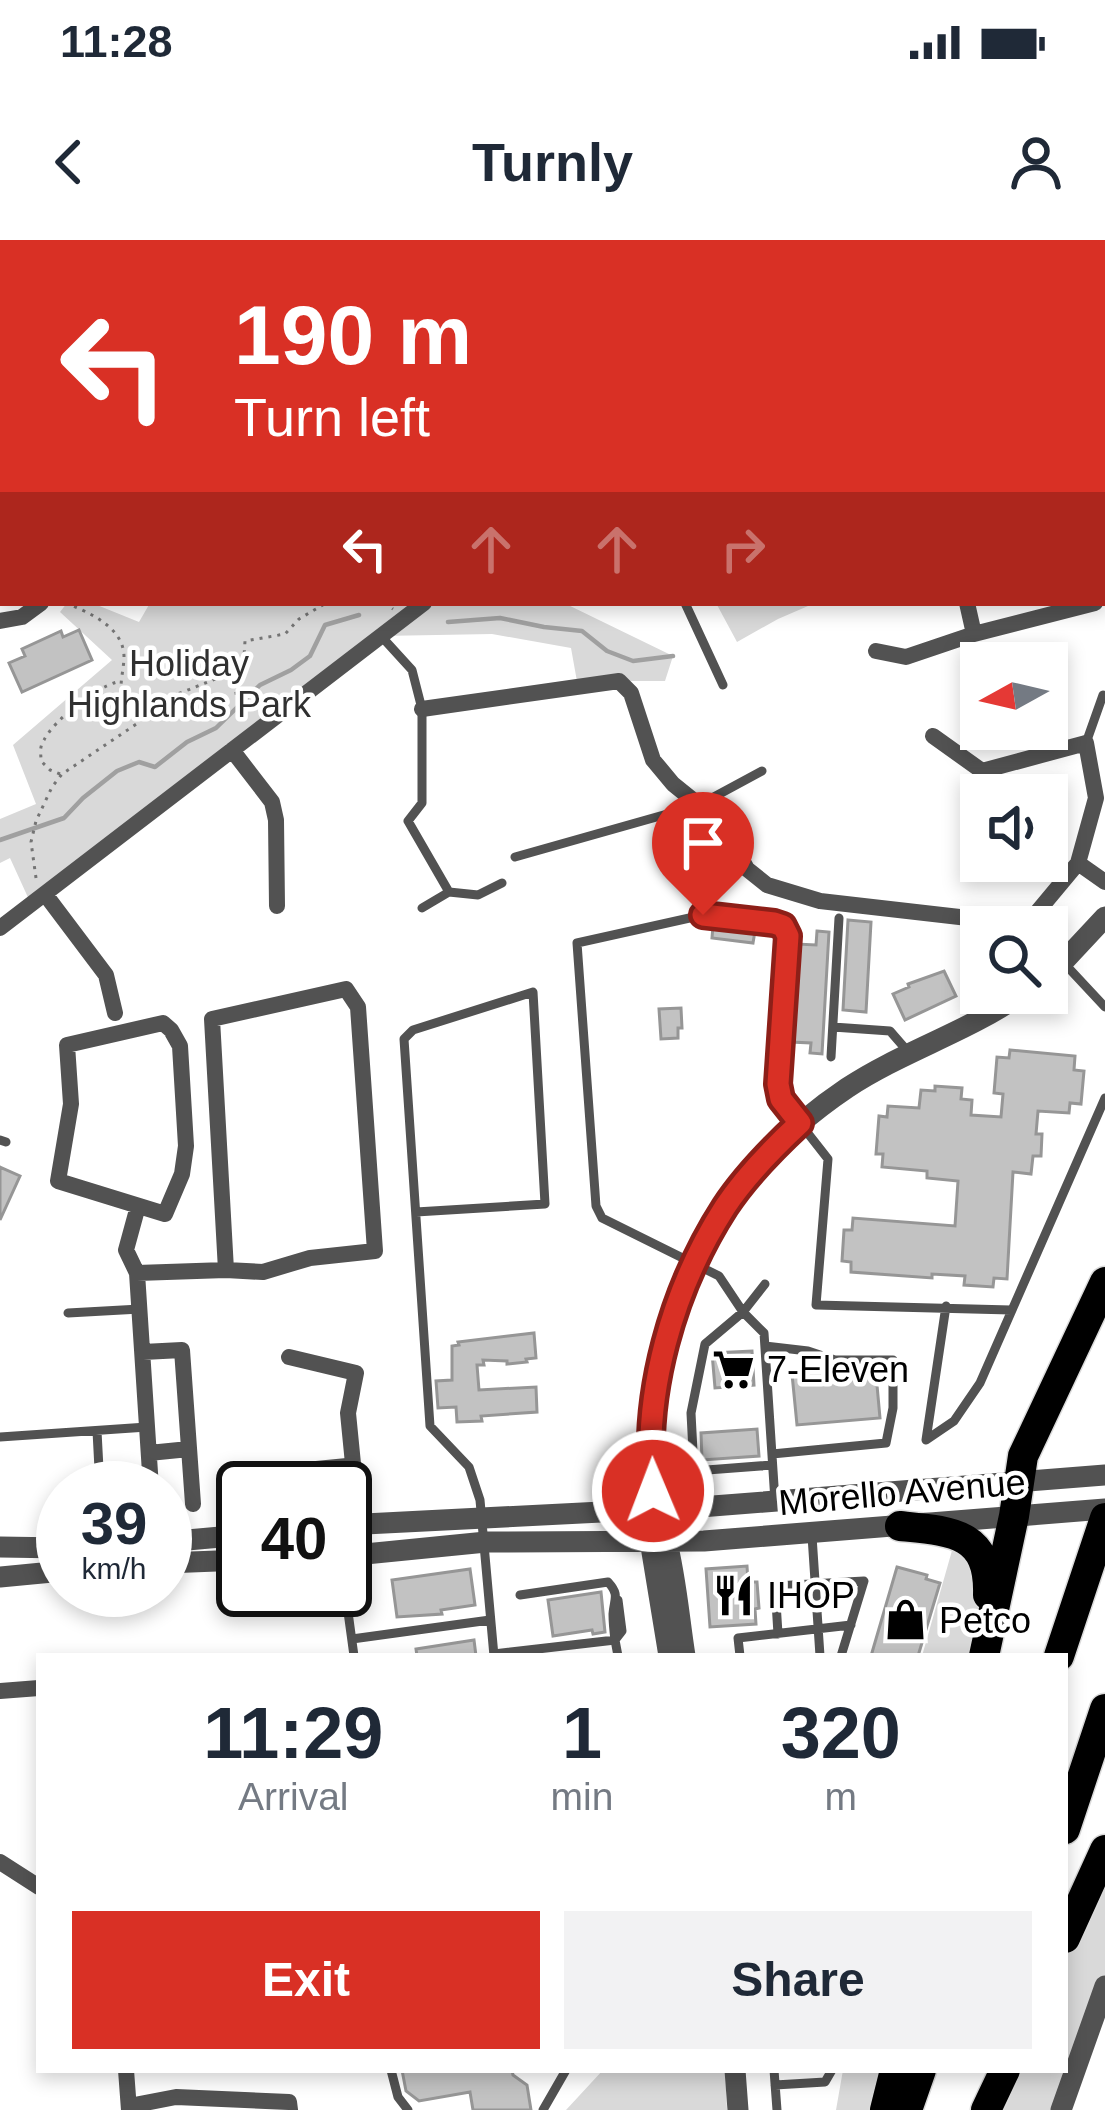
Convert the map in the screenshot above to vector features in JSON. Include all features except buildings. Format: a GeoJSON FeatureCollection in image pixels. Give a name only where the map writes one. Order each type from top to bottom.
{"type":"FeatureCollection","features":[{"type":"Feature","properties":{"kind":"highway"},"geometry":{"type":"LineString","coordinates":[[987,1644],[1023,1456],[1105,1282]]}},
{"type":"Feature","properties":{"kind":"highway"},"geometry":{"type":"LineString","coordinates":[[1060,1653],[1105,1514]]}},
{"type":"Feature","properties":{"kind":"highway"},"geometry":{"type":"LineString","coordinates":[[900,1526],[957,1533],[971,1542],[988,1578],[987,1644]]}},
{"type":"Feature","properties":{"kind":"highway"},"geometry":{"type":"LineString","coordinates":[[1068,1820],[1105,1709]]}},
{"type":"Feature","properties":{"kind":"highway"},"geometry":{"type":"LineString","coordinates":[[1068,1931],[1105,1850]]}},
{"type":"Feature","properties":{"kind":"highway"},"geometry":{"type":"LineString","coordinates":[[885,2110],[894,2073]]}},
{"type":"Feature","properties":{"kind":"highway"},"geometry":{"type":"LineString","coordinates":[[907,2110],[919,2073]]}},
{"type":"Feature","properties":{"kind":"highway"},"geometry":{"type":"LineString","coordinates":[[971,2110],[983,2073]]}},
{"type":"Feature","properties":{"kind":"highway"},"geometry":{"type":"LineString","coordinates":[[986,2110],[1004,2073]]}},
{"type":"Feature","properties":{"kind":"street"},"geometry":{"type":"LineString","coordinates":[[0,621],[22,617],[37,606]]}},
{"type":"Feature","properties":{"kind":"street"},"geometry":{"type":"LineString","coordinates":[[0,928],[418,606]]}},
{"type":"Feature","properties":{"kind":"street"},"geometry":{"type":"LineString","coordinates":[[969,606],[974,634]]}},
{"type":"Feature","properties":{"kind":"street"},"geometry":{"type":"LineString","coordinates":[[876,651],[906,657],[974,634],[1089,606]]}},
{"type":"Feature","properties":{"kind":"street"},"geometry":{"type":"LineString","coordinates":[[422,709],[620,681],[631,693],[653,760],[673,784],[716,814],[747,869],[767,885],[820,901],[1004,922],[1034,917],[1078,863],[1096,798],[1086,743],[982,771],[933,736]]}},
{"type":"Feature","properties":{"kind":"street"},"geometry":{"type":"LineString","coordinates":[[232,750],[272,802],[277,907]]}},
{"type":"Feature","properties":{"kind":"street"},"geometry":{"type":"LineString","coordinates":[[1078,863],[1105,882]]}},
{"type":"Feature","properties":{"kind":"street"},"geometry":{"type":"LineString","coordinates":[[45,894],[106,975],[116,1013]]}},
{"type":"Feature","properties":{"kind":"street"},"geometry":{"type":"LineString","coordinates":[[1068,954],[1105,916]]}},
{"type":"Feature","properties":{"kind":"street"},"geometry":{"type":"LineString","coordinates":[[137,1273],[263,1272],[310,1258],[375,1251],[358,1007],[346,989],[212,1019],[226,1270]]}},
{"type":"Feature","properties":{"kind":"street"},"geometry":{"type":"LineString","coordinates":[[669,1653],[651,1472],[656,1388],[670,1329],[694,1265],[728,1202],[800,1123],[852,1084],[994,1014]]}},
{"type":"Feature","properties":{"kind":"street"},"geometry":{"type":"LineString","coordinates":[[164,1023],[180,1046],[187,1146],[182,1174],[165,1214],[138,1206],[58,1180],[71,1104],[67,1045],[164,1023]]}},
{"type":"Feature","properties":{"kind":"street"},"geometry":{"type":"LineString","coordinates":[[138,1206],[126,1250],[137,1273],[149,1461]]}},
{"type":"Feature","properties":{"kind":"street"},"geometry":{"type":"LineString","coordinates":[[143,1352],[182,1350],[193,1504]]}},
{"type":"Feature","properties":{"kind":"street"},"geometry":{"type":"LineString","coordinates":[[290,1357],[356,1373],[348,1413],[354,1461]]}},
{"type":"Feature","properties":{"kind":"street"},"geometry":{"type":"LineString","coordinates":[[148,1453],[189,1449]]}},
{"type":"Feature","properties":{"kind":"street","name":"Morello Avenue"},"geometry":{"type":"LineString","coordinates":[[372,1552],[484,1531],[655,1510],[1105,1475]]}},
{"type":"Feature","properties":{"kind":"street","name":"Morello Avenue"},"geometry":{"type":"LineString","coordinates":[[372,1525],[704,1541],[1014,1516],[1105,1514]]}},
{"type":"Feature","properties":{"kind":"street"},"geometry":{"type":"LineString","coordinates":[[658,1540],[685,1653]]}},
{"type":"Feature","properties":{"kind":"street"},"geometry":{"type":"LineString","coordinates":[[0,1546],[36,1547]]}},
{"type":"Feature","properties":{"kind":"street"},"geometry":{"type":"LineString","coordinates":[[0,1576],[36,1573]]}},
{"type":"Feature","properties":{"kind":"street"},"geometry":{"type":"LineString","coordinates":[[0,1690],[36,1688]]}},
{"type":"Feature","properties":{"kind":"street"},"geometry":{"type":"LineString","coordinates":[[0,1862],[36,1885]]}},
{"type":"Feature","properties":{"kind":"street"},"geometry":{"type":"LineString","coordinates":[[1061,2110],[1105,1986]]}},
{"type":"Feature","properties":{"kind":"street"},"geometry":{"type":"LineString","coordinates":[[126,2073],[129,2108],[176,2097],[289,2102],[290,2110]]}},
{"type":"Feature","properties":{"kind":"street"},"geometry":{"type":"LineString","coordinates":[[725,2073],[727,2110]]}},
{"type":"Feature","properties":{"kind":"street"},"geometry":{"type":"LineString","coordinates":[[735,2073],[738,2110]]}},
{"type":"Feature","properties":{"kind":"lane"},"geometry":{"type":"LineString","coordinates":[[686,606],[723,685]]}},
{"type":"Feature","properties":{"kind":"lane"},"geometry":{"type":"LineString","coordinates":[[381,636],[412,670],[422,709],[422,803],[408,821],[449,892]]}},
{"type":"Feature","properties":{"kind":"lane"},"geometry":{"type":"LineString","coordinates":[[1086,743],[1103,695]]}},
{"type":"Feature","properties":{"kind":"lane"},"geometry":{"type":"LineString","coordinates":[[514,857],[699,805],[762,771]]}},
{"type":"Feature","properties":{"kind":"lane"},"geometry":{"type":"LineString","coordinates":[[422,908],[449,892],[478,895],[502,883]]}},
{"type":"Feature","properties":{"kind":"lane"},"geometry":{"type":"LineString","coordinates":[[775,1501],[764,1333],[719,1276],[602,1218],[596,1206],[578,943],[703,915],[783,926],[788,936],[778,1084],[781,1099],[828,1159],[816,1305],[1011,1310]]}},
{"type":"Feature","properties":{"kind":"lane"},"geometry":{"type":"LineString","coordinates":[[831,1057],[839,918]]}},
{"type":"Feature","properties":{"kind":"lane"},"geometry":{"type":"LineString","coordinates":[[1068,978],[1105,1006]]}},
{"type":"Feature","properties":{"kind":"lane"},"geometry":{"type":"LineString","coordinates":[[416,1211],[544,1204],[532,992],[412,1030],[404,1039],[430,1426],[469,1466],[484,1531],[494,1653]]}},
{"type":"Feature","properties":{"kind":"lane"},"geometry":{"type":"LineString","coordinates":[[833,1027],[890,1031],[910,1054]]}},
{"type":"Feature","properties":{"kind":"lane"},"geometry":{"type":"LineString","coordinates":[[946,1306],[926,1441],[954,1421],[980,1383],[1105,1098]]}},
{"type":"Feature","properties":{"kind":"lane"},"geometry":{"type":"LineString","coordinates":[[765,1284],[743,1312],[705,1345],[691,1413],[694,1471],[886,1443],[893,1408],[893,1360],[835,1360],[765,1346]]}},
{"type":"Feature","properties":{"kind":"lane"},"geometry":{"type":"LineString","coordinates":[[68,1313],[140,1309]]}},
{"type":"Feature","properties":{"kind":"lane"},"geometry":{"type":"LineString","coordinates":[[0,1437],[147,1427]]}},
{"type":"Feature","properties":{"kind":"lane"},"geometry":{"type":"LineString","coordinates":[[97,1430],[99,1461]]}},
{"type":"Feature","properties":{"kind":"lane"},"geometry":{"type":"LineString","coordinates":[[812,1533],[820,1653]]}},
{"type":"Feature","properties":{"kind":"lane"},"geometry":{"type":"LineString","coordinates":[[778,1634],[775,1586],[864,1581],[842,1653]]}},
{"type":"Feature","properties":{"kind":"lane"},"geometry":{"type":"LineString","coordinates":[[520,1595],[608,1582],[616,1590],[617,1653]]}},
{"type":"Feature","properties":{"kind":"lane"},"geometry":{"type":"LineString","coordinates":[[349,1617],[354,1653]]}},
{"type":"Feature","properties":{"kind":"lane"},"geometry":{"type":"LineString","coordinates":[[352,1639],[490,1620]]}},
{"type":"Feature","properties":{"kind":"lane"},"geometry":{"type":"LineString","coordinates":[[740,1653],[738,1638],[850,1625]]}},
{"type":"Feature","properties":{"kind":"lane"},"geometry":{"type":"LineString","coordinates":[[510,1653],[615,1640]]}},
{"type":"Feature","properties":{"kind":"lane"},"geometry":{"type":"LineString","coordinates":[[392,2073],[398,2097],[408,2110]]}},
{"type":"Feature","properties":{"kind":"lane"},"geometry":{"type":"LineString","coordinates":[[543,2110],[564,2073]]}},
{"type":"Feature","properties":{"kind":"lane"},"geometry":{"type":"LineString","coordinates":[[774,2073],[777,2110]]}},
{"type":"Feature","properties":{"kind":"lane"},"geometry":{"type":"LineString","coordinates":[[775,2085],[825,2082],[830,2073]]}},
{"type":"Feature","properties":{"kind":"path"},"geometry":{"type":"LineString","coordinates":[[73,606],[111,628],[119,638],[124,651],[120,682],[124,694],[145,702],[233,673],[244,657],[245,641],[285,634],[321,606]]}},
{"type":"Feature","properties":{"kind":"path"},"geometry":{"type":"LineString","coordinates":[[233,673],[240,710]]}},
{"type":"Feature","properties":{"kind":"path"},"geometry":{"type":"LineString","coordinates":[[62,774],[41,761],[44,739],[93,694],[120,682]]}},
{"type":"Feature","properties":{"kind":"path"},"geometry":{"type":"LineString","coordinates":[[45,894],[35,876],[31,842],[52,787],[62,774],[138,723],[145,702]]}},
{"type":"Feature","properties":{"kind":"green space","name":"Holiday Highlands Park"},"geometry":{"type":"Polygon","coordinates":[[[65,606],[99,606],[139,622],[148,606],[570,606],[673,656],[665,681],[578,687],[571,648],[492,634],[381,636],[31,904],[10,858],[0,863],[0,819],[36,804],[13,745],[112,660],[60,612],[65,606]]]}},
{"type":"Feature","properties":{"kind":"green space"},"geometry":{"type":"Polygon","coordinates":[[[718,606],[808,606],[778,619],[737,642],[718,606]]]}},
{"type":"Feature","properties":{"kind":"green space"},"geometry":{"type":"Polygon","coordinates":[[[957,1533],[983,1559],[984,1653],[923,1653],[957,1533]]]}},
{"type":"Feature","properties":{"kind":"green space"},"geometry":{"type":"Polygon","coordinates":[[[1105,1850],[1105,1986],[1061,2110],[986,2110],[1004,2073],[1068,2073],[1068,1931],[1105,1850]]]}},
{"type":"Feature","properties":{"kind":"green space"},"geometry":{"type":"Polygon","coordinates":[[[600,2073],[725,2073],[727,2110],[566,2110],[600,2073]]]}},
{"type":"Feature","properties":{"kind":"green space"},"geometry":{"type":"Polygon","coordinates":[[[842,2073],[894,2073],[885,2110],[836,2110],[842,2073]]]}},
{"type":"Feature","properties":{"kind":"waterway"},"geometry":{"type":"LineString","coordinates":[[0,840],[64,818],[117,771],[139,762],[155,767],[187,742],[216,728],[260,685],[310,656],[325,625],[359,615]]}},
{"type":"Feature","properties":{"kind":"waterway"},"geometry":{"type":"LineString","coordinates":[[448,622],[500,618],[582,631],[607,651],[633,661],[673,656]]}},
{"type":"Feature","properties":{"kind":"place","name":"7-Eleven"},"geometry":{"type":"Point","coordinates":[733,1369]}},
{"type":"Feature","properties":{"kind":"place","name":"IHOP"},"geometry":{"type":"Point","coordinates":[733,1595]}},
{"type":"Feature","properties":{"kind":"place","name":"Petco"},"geometry":{"type":"Point","coordinates":[905,1620]}},
{"type":"Feature","properties":{"kind":"route"},"geometry":{"type":"LineString","coordinates":[[653,1491],[656,1388],[670,1329],[694,1265],[728,1202],[800,1123],[781,1099],[778,1084],[788,936],[783,926],[774,923],[703,915]]}}]}
